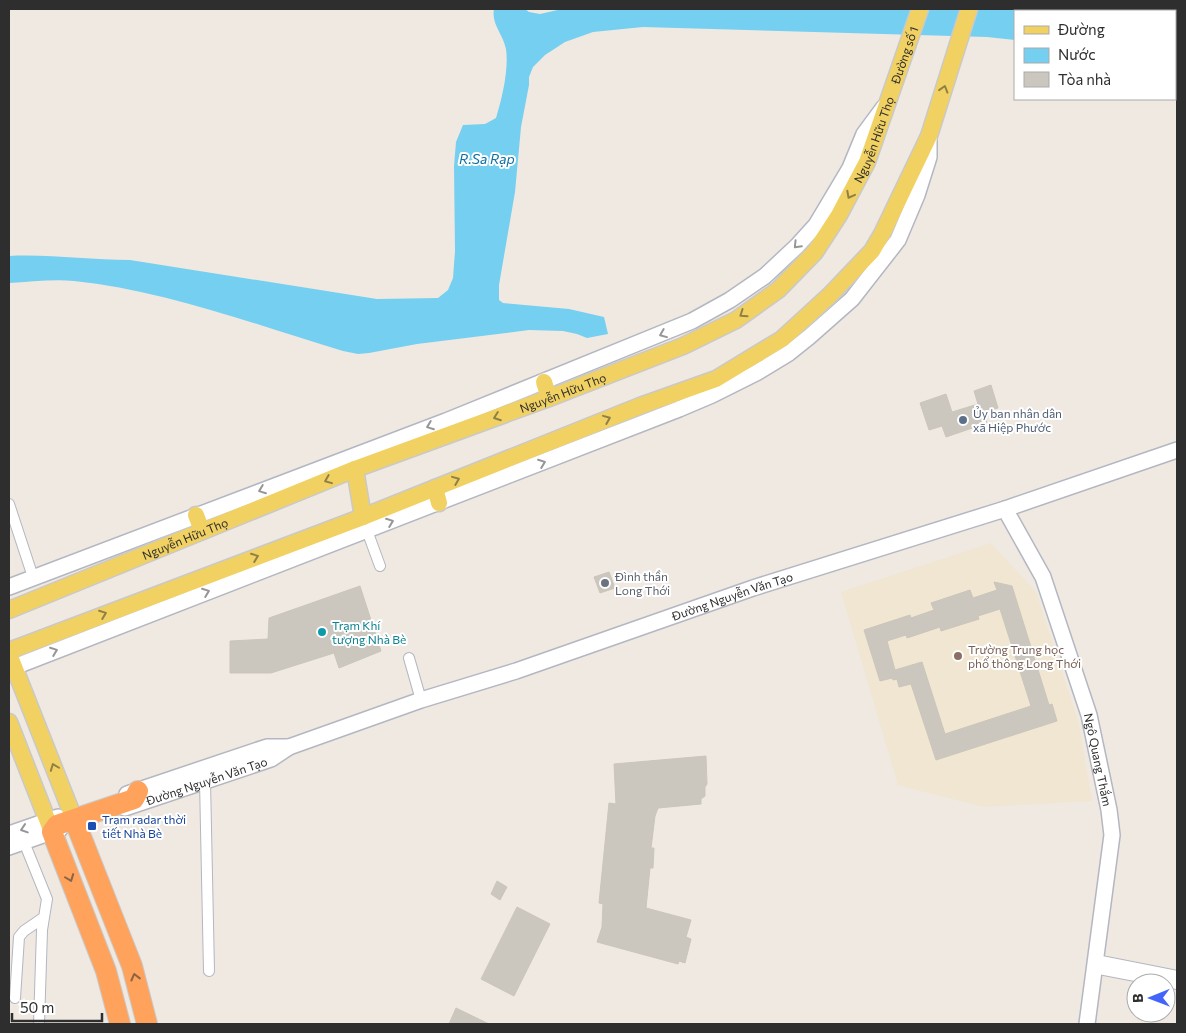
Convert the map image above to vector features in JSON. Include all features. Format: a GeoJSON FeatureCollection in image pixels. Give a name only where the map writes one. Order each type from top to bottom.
{"type":"FeatureCollection","features":[{"type":"Feature","properties":{"kind":"highway"},"geometry":{"type":"LineString","coordinates":[[120,1024],[106,972],[50,827],[134,799],[138,791]]}},
{"type":"Feature","properties":{"kind":"highway"},"geometry":{"type":"LineString","coordinates":[[74,819],[132,966],[147,1024]]}},
{"type":"Feature","properties":{"kind":"main road","name":"Đường số 1"},"geometry":{"type":"LineString","coordinates":[[888,101],[920,9]]}},
{"type":"Feature","properties":{"kind":"main road"},"geometry":{"type":"LineString","coordinates":[[74,819],[10,660],[365,524],[437,495],[640,406],[716,379],[782,339],[830,295],[872,251],[882,234],[929,136],[969,9]]}},
{"type":"Feature","properties":{"kind":"main road","name":"Nguyễn Hữu Thọ"},"geometry":{"type":"LineString","coordinates":[[9,587],[544,382],[692,322],[730,300],[765,276],[816,225],[850,168],[864,134],[888,101]]}},
{"type":"Feature","properties":{"kind":"main road","name":"Nguyễn Hữu Thọ"},"geometry":{"type":"LineString","coordinates":[[9,610],[354,469],[549,398],[683,346],[736,320],[778,290],[816,252],[839,215],[867,162],[888,101]]}},
{"type":"Feature","properties":{"kind":"main road"},"geometry":{"type":"LineString","coordinates":[[544,382],[549,398]]}},
{"type":"Feature","properties":{"kind":"main road","name":"Đường Nguyễn Văn Tạo"},"geometry":{"type":"LineString","coordinates":[[138,791],[267,748],[289,746],[421,700],[516,671],[753,588],[1005,509],[1177,450]]}},
{"type":"Feature","properties":{"kind":"main road"},"geometry":{"type":"LineString","coordinates":[[354,469],[365,524]]}},
{"type":"Feature","properties":{"kind":"main road","name":"Ngô Quang Thắm"},"geometry":{"type":"LineString","coordinates":[[1005,509],[1043,577],[1089,715],[1109,810],[1112,835],[1087,1024]]}},
{"type":"Feature","properties":{"kind":"main road"},"geometry":{"type":"LineString","coordinates":[[196,514],[202,531]]}},
{"type":"Feature","properties":{"kind":"main road"},"geometry":{"type":"LineString","coordinates":[[9,722],[50,827]]}},
{"type":"Feature","properties":{"kind":"main road","name":"Đường Nguyễn Văn Tạo"},"geometry":{"type":"LineString","coordinates":[[74,819],[205,781],[271,759],[289,746]]}},
{"type":"Feature","properties":{"kind":"main road"},"geometry":{"type":"LineString","coordinates":[[9,834],[50,827]]}},
{"type":"Feature","properties":{"kind":"main road"},"geometry":{"type":"LineString","coordinates":[[9,847],[24,842],[50,827]]}},
{"type":"Feature","properties":{"kind":"street"},"geometry":{"type":"LineString","coordinates":[[9,504],[33,577]]}},
{"type":"Feature","properties":{"kind":"street"},"geometry":{"type":"LineString","coordinates":[[365,524],[380,566]]}},
{"type":"Feature","properties":{"kind":"street"},"geometry":{"type":"LineString","coordinates":[[409,658],[421,700]]}},
{"type":"Feature","properties":{"kind":"street"},"geometry":{"type":"LineString","coordinates":[[205,781],[209,971]]}},
{"type":"Feature","properties":{"kind":"street"},"geometry":{"type":"LineString","coordinates":[[24,842],[46,893],[46,908],[43,918],[39,1024]]}},
{"type":"Feature","properties":{"kind":"street"},"geometry":{"type":"LineString","coordinates":[[15,998],[19,937],[24,931],[43,918]]}},
{"type":"Feature","properties":{"kind":"street"},"geometry":{"type":"LineString","coordinates":[[1095,964],[1177,976]]}},
{"type":"Feature","properties":{"kind":"street"},"geometry":{"type":"LineString","coordinates":[[1095,964],[1177,984]]}},
{"type":"Feature","properties":{"kind":"shaded area","name":"Trường Trung học phổ thông Long Thới"},"geometry":{"type":"Polygon","coordinates":[[[991,543],[1036,592],[1078,720],[1092,801],[984,807],[898,785],[841,592],[991,543]]]}},
{"type":"Feature","properties":{"kind":"water","name":"R.Sa Rạp"},"geometry":{"type":"Polygon","coordinates":[[[494,9],[525,9],[529,12],[540,14],[562,9],[1177,9],[1177,48],[1176,10],[1014,10],[1014,40],[987,37],[643,27],[593,32],[565,42],[545,55],[533,67],[529,77],[521,127],[515,192],[499,285],[499,300],[503,303],[569,309],[604,317],[608,334],[587,338],[563,331],[529,330],[417,344],[358,354],[176,300],[141,292],[74,281],[50,280],[9,283],[9,256],[39,256],[130,260],[377,299],[438,298],[448,290],[453,278],[456,142],[463,125],[485,124],[496,118],[503,93],[507,57],[494,9]]]}},
{"type":"Feature","properties":{"kind":"building"},"geometry":{"type":"Polygon","coordinates":[[[991,385],[998,408],[984,412],[987,423],[946,437],[942,426],[929,430],[920,403],[946,394],[952,412],[978,404],[974,391],[991,385]]]}},
{"type":"Feature","properties":{"kind":"building","name":"Đình thần Long Thới"},"geometry":{"type":"Polygon","coordinates":[[[609,572],[615,588],[600,593],[594,577],[609,572]]]}},
{"type":"Feature","properties":{"kind":"building"},"geometry":{"type":"Polygon","coordinates":[[[994,582],[1012,586],[1049,705],[1052,704],[1057,721],[936,760],[911,684],[899,687],[897,679],[893,680],[892,678],[880,681],[864,630],[910,615],[911,618],[934,610],[931,603],[970,590],[973,598],[997,590],[994,582]],[[1000,609],[978,616],[979,619],[941,631],[940,627],[907,638],[906,635],[887,641],[895,670],[922,662],[945,734],[1031,706],[1000,609]]]}},
{"type":"Feature","properties":{"kind":"building","name":"Trạm Khí tượng Nhà Bè"},"geometry":{"type":"Polygon","coordinates":[[[360,586],[381,651],[339,668],[334,653],[271,673],[230,673],[230,641],[268,639],[269,618],[360,586]]]}},
{"type":"Feature","properties":{"kind":"building"},"geometry":{"type":"Polygon","coordinates":[[[706,756],[707,784],[705,796],[701,799],[701,804],[658,808],[655,816],[651,848],[654,848],[653,868],[650,868],[646,908],[691,920],[686,937],[691,939],[685,963],[679,961],[678,964],[597,942],[602,927],[603,904],[599,903],[609,803],[616,804],[614,764],[706,756]]]}},
{"type":"Feature","properties":{"kind":"building"},"geometry":{"type":"Polygon","coordinates":[[[497,881],[507,887],[500,900],[491,894],[497,881]]]}},
{"type":"Feature","properties":{"kind":"building"},"geometry":{"type":"Polygon","coordinates":[[[517,907],[550,924],[514,996],[481,979],[517,907]]]}},
{"type":"Feature","properties":{"kind":"building"},"geometry":{"type":"Polygon","coordinates":[[[456,1008],[489,1024],[449,1024],[456,1008]]]}},
{"type":"Feature","properties":{"kind":"place","name":"Ủy ban nhân dân xã Hiệp Phước"},"geometry":{"type":"Point","coordinates":[963,420]}},
{"type":"Feature","properties":{"kind":"place","name":"Đình thần Long Thới"},"geometry":{"type":"Point","coordinates":[605,583]}},
{"type":"Feature","properties":{"kind":"place","name":"Trạm Khí tượng Nhà Bè"},"geometry":{"type":"Point","coordinates":[322,632]}},
{"type":"Feature","properties":{"kind":"place","name":"Trường Trung học phổ thông Long Thới"},"geometry":{"type":"Point","coordinates":[958,656]}},
{"type":"Feature","properties":{"kind":"place","name":"Trạm radar thời tiết Nhà Bè"},"geometry":{"type":"Point","coordinates":[92,826]}}]}
